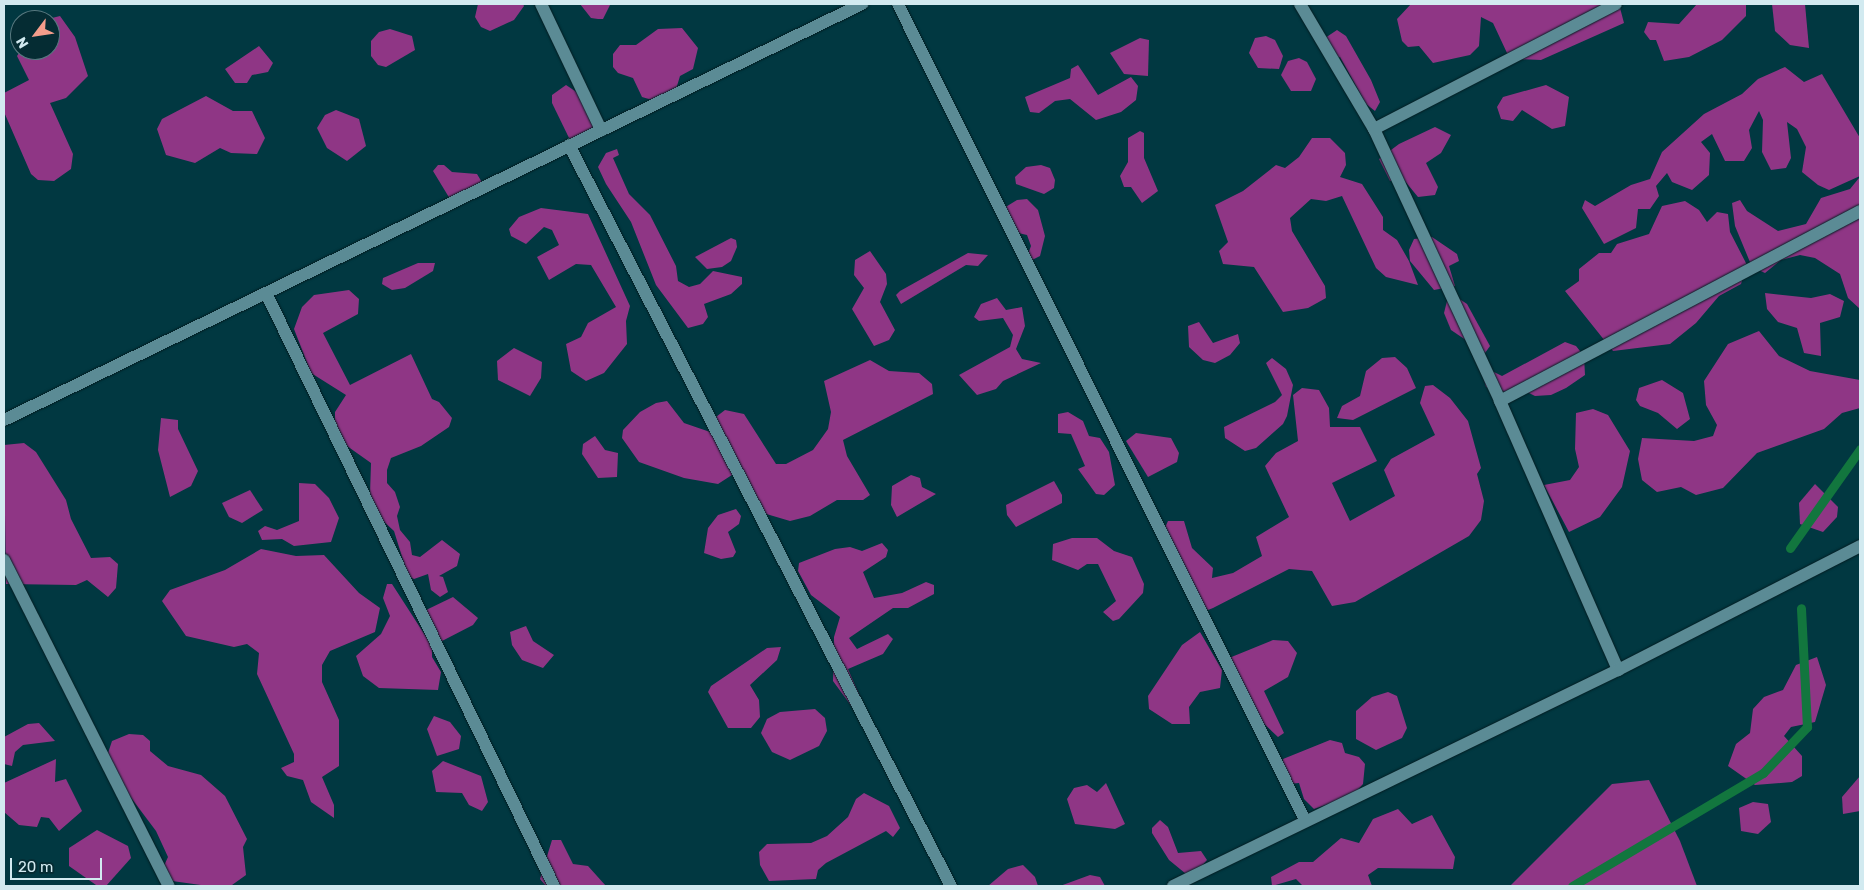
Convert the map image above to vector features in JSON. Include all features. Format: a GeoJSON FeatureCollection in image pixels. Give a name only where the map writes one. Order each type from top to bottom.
{"type":"FeatureCollection","features":[{"type":"Feature","properties":{"kind":"street"},"geometry":{"type":"LineString","coordinates":[[541,4],[601,130]]}},
{"type":"Feature","properties":{"kind":"street"},"geometry":{"type":"LineString","coordinates":[[4,420],[862,4]]}},
{"type":"Feature","properties":{"kind":"street"},"geometry":{"type":"LineString","coordinates":[[898,4],[1305,820]]}},
{"type":"Feature","properties":{"kind":"street"},"geometry":{"type":"LineString","coordinates":[[1300,4],[1374,129],[1500,401],[1618,670]]}},
{"type":"Feature","properties":{"kind":"street"},"geometry":{"type":"LineString","coordinates":[[1374,129],[1616,4]]}},
{"type":"Feature","properties":{"kind":"street"},"geometry":{"type":"LineString","coordinates":[[569,145],[950,886]]}},
{"type":"Feature","properties":{"kind":"street"},"geometry":{"type":"LineString","coordinates":[[1500,401],[1860,211]]}},
{"type":"Feature","properties":{"kind":"street"},"geometry":{"type":"LineString","coordinates":[[266,293],[554,886]]}},
{"type":"Feature","properties":{"kind":"street"},"geometry":{"type":"LineString","coordinates":[[1173,886],[1305,820],[1618,670],[1860,546]]}},
{"type":"Feature","properties":{"kind":"street"},"geometry":{"type":"LineString","coordinates":[[4,560],[169,886]]}},
{"type":"Feature","properties":{"kind":"shaded area"},"geometry":{"type":"Polygon","coordinates":[[[478,4],[523,4],[524,6],[514,20],[490,31],[481,27],[475,17],[478,4]]]}},
{"type":"Feature","properties":{"kind":"shaded area"},"geometry":{"type":"Polygon","coordinates":[[[580,4],[610,5],[603,19],[598,19],[591,18],[580,4]]]}},
{"type":"Feature","properties":{"kind":"shaded area"},"geometry":{"type":"Polygon","coordinates":[[[1411,4],[1619,4],[1624,23],[1541,60],[1517,59],[1507,53],[1493,23],[1481,17],[1479,46],[1470,55],[1433,63],[1419,46],[1408,47],[1402,41],[1397,19],[1411,4]]]}},
{"type":"Feature","properties":{"kind":"shaded area"},"geometry":{"type":"Polygon","coordinates":[[[1697,4],[1746,4],[1746,16],[1722,40],[1689,57],[1664,61],[1656,40],[1650,40],[1644,32],[1648,22],[1679,24],[1697,4]]]}},
{"type":"Feature","properties":{"kind":"shaded area"},"geometry":{"type":"Polygon","coordinates":[[[1772,4],[1805,4],[1809,48],[1790,45],[1775,31],[1772,4]]]}},
{"type":"Feature","properties":{"kind":"shaded area"},"geometry":{"type":"Polygon","coordinates":[[[60,16],[75,37],[88,76],[66,98],[50,103],[73,154],[71,169],[54,181],[38,180],[31,174],[4,112],[4,93],[29,80],[19,60],[60,60],[60,16]]]}},
{"type":"Feature","properties":{"kind":"shaded area"},"geometry":{"type":"Polygon","coordinates":[[[682,28],[698,48],[693,69],[680,76],[674,96],[659,102],[642,97],[633,78],[618,73],[613,67],[613,54],[620,45],[636,45],[658,29],[682,28]]]}},
{"type":"Feature","properties":{"kind":"shaded area"},"geometry":{"type":"Polygon","coordinates":[[[390,29],[412,36],[415,50],[386,67],[378,65],[371,56],[371,41],[379,32],[390,29]]]}},
{"type":"Feature","properties":{"kind":"shaded area"},"geometry":{"type":"Polygon","coordinates":[[[1337,30],[1346,36],[1371,80],[1380,102],[1375,111],[1366,104],[1340,57],[1332,60],[1322,40],[1337,30]]]}},
{"type":"Feature","properties":{"kind":"shaded area"},"geometry":{"type":"Polygon","coordinates":[[[1266,36],[1275,40],[1283,56],[1279,69],[1258,68],[1249,53],[1255,38],[1266,36]]]}},
{"type":"Feature","properties":{"kind":"shaded area"},"geometry":{"type":"Polygon","coordinates":[[[1140,38],[1149,40],[1148,76],[1124,74],[1110,53],[1140,38]]]}},
{"type":"Feature","properties":{"kind":"shaded area"},"geometry":{"type":"Polygon","coordinates":[[[259,46],[273,63],[268,72],[252,75],[247,83],[235,83],[225,69],[259,46]]]}},
{"type":"Feature","properties":{"kind":"shaded area"},"geometry":{"type":"Polygon","coordinates":[[[1299,58],[1307,62],[1316,79],[1311,91],[1291,91],[1281,75],[1288,61],[1299,58]]]}},
{"type":"Feature","properties":{"kind":"shaded area"},"geometry":{"type":"Polygon","coordinates":[[[1078,65],[1098,95],[1131,77],[1138,86],[1136,100],[1121,112],[1096,120],[1070,99],[1055,101],[1039,113],[1030,112],[1025,97],[1070,78],[1071,69],[1078,65]]]}},
{"type":"Feature","properties":{"kind":"shaded area"},"geometry":{"type":"Polygon","coordinates":[[[1785,67],[1804,82],[1822,74],[1860,138],[1860,176],[1829,190],[1818,185],[1802,172],[1806,147],[1797,129],[1787,122],[1791,158],[1786,168],[1771,170],[1762,152],[1763,120],[1759,111],[1749,130],[1752,148],[1744,161],[1725,161],[1712,134],[1701,142],[1710,153],[1709,175],[1692,190],[1672,182],[1667,173],[1656,186],[1659,196],[1650,209],[1638,209],[1636,228],[1604,244],[1582,208],[1585,200],[1595,206],[1631,185],[1650,179],[1662,152],[1704,114],[1742,94],[1758,79],[1785,67]]]}},
{"type":"Feature","properties":{"kind":"shaded area"},"geometry":{"type":"Polygon","coordinates":[[[566,85],[584,97],[595,129],[570,140],[552,103],[552,95],[566,85]]]}},
{"type":"Feature","properties":{"kind":"shaded area"},"geometry":{"type":"Polygon","coordinates":[[[1546,85],[1569,97],[1565,126],[1552,129],[1522,110],[1513,121],[1501,119],[1497,107],[1503,97],[1546,85]]]}},
{"type":"Feature","properties":{"kind":"shaded area"},"geometry":{"type":"Polygon","coordinates":[[[206,96],[233,111],[252,111],[265,138],[257,154],[231,153],[220,148],[195,163],[166,155],[157,129],[162,119],[206,96]]]}},
{"type":"Feature","properties":{"kind":"shaded area"},"geometry":{"type":"Polygon","coordinates":[[[336,110],[359,119],[366,146],[347,161],[327,148],[317,128],[325,115],[336,110]]]}},
{"type":"Feature","properties":{"kind":"shaded area"},"geometry":{"type":"Polygon","coordinates":[[[1435,127],[1451,135],[1441,153],[1426,163],[1438,187],[1435,195],[1418,197],[1404,180],[1390,181],[1379,159],[1399,144],[1435,127]]]}},
{"type":"Feature","properties":{"kind":"shaded area"},"geometry":{"type":"Polygon","coordinates":[[[1140,131],[1144,133],[1144,158],[1158,191],[1142,203],[1131,187],[1124,187],[1120,176],[1128,162],[1128,138],[1140,131]]]}},
{"type":"Feature","properties":{"kind":"shaded area"},"geometry":{"type":"Polygon","coordinates":[[[1312,138],[1330,138],[1345,153],[1346,165],[1340,177],[1362,184],[1383,217],[1383,230],[1397,240],[1409,261],[1418,285],[1386,277],[1376,268],[1342,196],[1326,201],[1311,199],[1290,218],[1292,231],[1325,286],[1326,298],[1308,308],[1283,312],[1254,267],[1223,264],[1219,251],[1228,242],[1215,205],[1243,191],[1276,165],[1285,168],[1299,157],[1312,138]]]}},
{"type":"Feature","properties":{"kind":"shaded area"},"geometry":{"type":"Polygon","coordinates":[[[617,149],[619,155],[613,158],[629,194],[650,215],[676,266],[678,281],[689,287],[700,284],[713,271],[742,277],[742,284],[731,294],[704,304],[708,317],[703,324],[688,328],[656,285],[631,222],[606,184],[598,167],[606,153],[617,149]]]}},
{"type":"Feature","properties":{"kind":"shaded area"},"geometry":{"type":"Polygon","coordinates":[[[438,165],[444,165],[452,172],[477,174],[483,184],[450,199],[433,171],[438,165]]]}},
{"type":"Feature","properties":{"kind":"shaded area"},"geometry":{"type":"Polygon","coordinates":[[[1041,165],[1050,168],[1055,180],[1054,188],[1044,194],[1016,184],[1015,177],[1026,167],[1041,165]]]}},
{"type":"Feature","properties":{"kind":"shaded area"},"geometry":{"type":"Polygon","coordinates":[[[1859,178],[1860,309],[1848,298],[1840,274],[1815,258],[1800,255],[1781,260],[1765,273],[1752,267],[1735,226],[1732,203],[1740,200],[1747,211],[1778,231],[1806,224],[1821,198],[1850,189],[1859,178]]]}},
{"type":"Feature","properties":{"kind":"shaded area"},"geometry":{"type":"Polygon","coordinates":[[[1027,199],[1038,210],[1045,236],[1040,256],[1032,260],[1028,254],[1031,246],[1027,235],[1014,232],[1004,208],[1017,200],[1027,199]]]}},
{"type":"Feature","properties":{"kind":"shaded area"},"geometry":{"type":"Polygon","coordinates":[[[1685,201],[1699,210],[1707,222],[1717,212],[1728,214],[1730,232],[1747,265],[1741,284],[1719,296],[1696,323],[1670,344],[1613,351],[1565,291],[1579,281],[1579,269],[1599,253],[1611,253],[1617,244],[1649,234],[1662,206],[1685,201]]]}},
{"type":"Feature","properties":{"kind":"shaded area"},"geometry":{"type":"Polygon","coordinates":[[[541,208],[588,214],[630,306],[626,321],[627,344],[604,373],[586,381],[571,371],[566,344],[581,337],[588,323],[616,307],[591,265],[576,264],[549,280],[537,257],[559,245],[552,230],[544,227],[526,244],[511,236],[509,229],[519,217],[541,208]]]}},
{"type":"Feature","properties":{"kind":"shaded area"},"geometry":{"type":"Polygon","coordinates":[[[1432,237],[1457,254],[1459,261],[1449,266],[1455,286],[1434,290],[1410,261],[1409,250],[1414,239],[1432,237]]]}},
{"type":"Feature","properties":{"kind":"shaded area"},"geometry":{"type":"Polygon","coordinates":[[[731,238],[736,240],[737,247],[731,261],[722,267],[707,269],[695,257],[731,238]]]}},
{"type":"Feature","properties":{"kind":"shaded area"},"geometry":{"type":"Polygon","coordinates":[[[870,251],[886,274],[887,284],[880,302],[895,330],[889,340],[874,346],[852,309],[864,288],[854,275],[855,260],[870,251]]]}},
{"type":"Feature","properties":{"kind":"shaded area"},"geometry":{"type":"Polygon","coordinates":[[[968,253],[988,255],[978,266],[966,265],[901,304],[896,295],[900,291],[968,253]]]}},
{"type":"Feature","properties":{"kind":"shaded area"},"geometry":{"type":"Polygon","coordinates":[[[418,263],[435,263],[433,271],[405,288],[392,290],[382,284],[383,278],[418,263]]]}},
{"type":"Feature","properties":{"kind":"shaded area"},"geometry":{"type":"Polygon","coordinates":[[[349,290],[359,299],[358,314],[323,333],[350,385],[411,354],[432,399],[439,402],[452,418],[449,427],[421,446],[391,458],[387,470],[387,483],[395,492],[400,507],[397,516],[400,530],[410,542],[412,555],[420,557],[442,540],[460,554],[457,566],[439,576],[443,577],[448,592],[440,597],[431,590],[428,574],[414,579],[408,576],[394,531],[381,519],[370,494],[371,463],[347,446],[335,427],[335,412],[346,395],[311,373],[294,329],[302,307],[314,295],[349,290]]]}},
{"type":"Feature","properties":{"kind":"shaded area"},"geometry":{"type":"Polygon","coordinates":[[[1765,293],[1811,298],[1830,294],[1844,301],[1840,317],[1820,323],[1821,356],[1804,353],[1797,328],[1778,322],[1767,309],[1765,293]]]}},
{"type":"Feature","properties":{"kind":"shaded area"},"geometry":{"type":"Polygon","coordinates":[[[997,298],[1006,310],[1022,307],[1025,326],[1016,349],[1022,359],[1041,363],[1003,381],[996,389],[977,395],[959,375],[1010,347],[1013,335],[1003,318],[979,321],[974,317],[981,304],[997,298]]]}},
{"type":"Feature","properties":{"kind":"shaded area"},"geometry":{"type":"Polygon","coordinates":[[[1458,298],[1467,304],[1490,346],[1485,353],[1451,330],[1444,313],[1447,301],[1458,298]]]}},
{"type":"Feature","properties":{"kind":"shaded area"},"geometry":{"type":"Polygon","coordinates":[[[1199,322],[1213,343],[1238,334],[1240,343],[1230,355],[1215,363],[1203,360],[1189,347],[1188,326],[1199,322]]]}},
{"type":"Feature","properties":{"kind":"shaded area"},"geometry":{"type":"Polygon","coordinates":[[[1759,331],[1779,356],[1810,371],[1860,380],[1860,408],[1842,413],[1824,429],[1757,453],[1723,488],[1696,495],[1681,487],[1657,492],[1642,480],[1638,459],[1642,438],[1694,441],[1713,436],[1717,425],[1706,405],[1704,381],[1728,344],[1759,331]]]}},
{"type":"Feature","properties":{"kind":"shaded area"},"geometry":{"type":"Polygon","coordinates":[[[1565,342],[1576,346],[1584,356],[1585,375],[1566,388],[1551,395],[1535,396],[1519,388],[1503,392],[1486,387],[1484,380],[1494,372],[1502,376],[1565,342]]]}},
{"type":"Feature","properties":{"kind":"shaded area"},"geometry":{"type":"Polygon","coordinates":[[[514,348],[542,362],[541,378],[530,396],[498,380],[497,361],[514,348]]]}},
{"type":"Feature","properties":{"kind":"shaded area"},"geometry":{"type":"Polygon","coordinates":[[[1395,357],[1407,368],[1416,388],[1353,420],[1337,418],[1342,406],[1360,396],[1366,371],[1382,358],[1395,357]]]}},
{"type":"Feature","properties":{"kind":"shaded area"},"geometry":{"type":"Polygon","coordinates":[[[1272,358],[1286,369],[1293,385],[1287,416],[1283,424],[1256,448],[1245,451],[1225,438],[1224,427],[1275,402],[1282,395],[1266,363],[1272,358]]]}},
{"type":"Feature","properties":{"kind":"shaded area"},"geometry":{"type":"Polygon","coordinates":[[[870,360],[889,371],[919,373],[932,384],[933,394],[843,440],[847,456],[870,495],[863,500],[837,500],[810,516],[790,521],[763,513],[735,473],[718,484],[684,478],[639,462],[622,438],[623,430],[640,412],[656,403],[667,401],[684,423],[713,433],[712,420],[725,410],[744,414],[776,464],[786,464],[813,450],[828,429],[831,412],[824,381],[870,360]]]}},
{"type":"Feature","properties":{"kind":"shaded area"},"geometry":{"type":"Polygon","coordinates":[[[1662,380],[1683,393],[1690,419],[1677,429],[1658,413],[1640,406],[1636,400],[1639,388],[1662,380]]]}},
{"type":"Feature","properties":{"kind":"shaded area"},"geometry":{"type":"Polygon","coordinates":[[[1433,385],[1450,398],[1468,421],[1481,468],[1477,474],[1484,501],[1481,520],[1469,536],[1355,602],[1332,606],[1312,571],[1289,569],[1208,610],[1196,600],[1163,532],[1168,521],[1184,521],[1192,548],[1213,568],[1212,578],[1233,573],[1262,556],[1256,537],[1289,517],[1265,466],[1276,453],[1298,441],[1293,395],[1302,388],[1319,390],[1329,408],[1330,427],[1360,427],[1377,461],[1332,483],[1350,521],[1395,496],[1384,470],[1391,459],[1435,435],[1420,403],[1425,386],[1433,385]]]}},
{"type":"Feature","properties":{"kind":"shaded area"},"geometry":{"type":"Polygon","coordinates":[[[1593,409],[1608,415],[1630,451],[1622,487],[1600,517],[1569,532],[1544,485],[1570,480],[1579,467],[1575,449],[1576,413],[1593,409]]]}},
{"type":"Feature","properties":{"kind":"shaded area"},"geometry":{"type":"Polygon","coordinates":[[[1068,412],[1083,421],[1089,436],[1100,438],[1109,452],[1115,485],[1104,495],[1096,494],[1078,469],[1085,466],[1071,434],[1058,433],[1058,414],[1068,412]]]}},
{"type":"Feature","properties":{"kind":"shaded area"},"geometry":{"type":"Polygon","coordinates":[[[161,418],[178,420],[178,429],[198,471],[191,486],[170,497],[158,450],[161,418]]]}},
{"type":"Feature","properties":{"kind":"shaded area"},"geometry":{"type":"Polygon","coordinates":[[[1136,433],[1171,438],[1179,453],[1177,462],[1148,477],[1126,441],[1136,433]]]}},
{"type":"Feature","properties":{"kind":"shaded area"},"geometry":{"type":"Polygon","coordinates":[[[595,436],[605,450],[618,453],[617,477],[598,478],[582,454],[583,444],[595,436]]]}},
{"type":"Feature","properties":{"kind":"shaded area"},"geometry":{"type":"Polygon","coordinates":[[[24,443],[36,452],[66,500],[71,519],[91,558],[110,557],[118,564],[116,588],[108,597],[87,580],[76,585],[6,584],[4,445],[24,443]]]}},
{"type":"Feature","properties":{"kind":"shaded area"},"geometry":{"type":"Polygon","coordinates":[[[911,475],[920,478],[922,487],[936,494],[897,517],[891,505],[892,486],[911,475]]]}},
{"type":"Feature","properties":{"kind":"shaded area"},"geometry":{"type":"Polygon","coordinates":[[[1054,481],[1062,495],[1062,503],[1016,527],[1007,515],[1006,505],[1054,481]]]}},
{"type":"Feature","properties":{"kind":"shaded area"},"geometry":{"type":"Polygon","coordinates":[[[299,483],[315,484],[329,498],[339,518],[331,542],[294,546],[282,539],[262,540],[258,531],[265,526],[277,530],[299,521],[299,483]]]}},
{"type":"Feature","properties":{"kind":"shaded area"},"geometry":{"type":"Polygon","coordinates":[[[1815,484],[1838,507],[1837,517],[1823,532],[1800,524],[1799,503],[1815,484]]]}},
{"type":"Feature","properties":{"kind":"shaded area"},"geometry":{"type":"Polygon","coordinates":[[[250,490],[263,510],[242,523],[229,517],[222,503],[250,490]]]}},
{"type":"Feature","properties":{"kind":"shaded area"},"geometry":{"type":"Polygon","coordinates":[[[736,509],[741,516],[739,524],[728,532],[736,552],[733,557],[721,559],[704,553],[708,528],[718,515],[736,509]]]}},
{"type":"Feature","properties":{"kind":"shaded area"},"geometry":{"type":"Polygon","coordinates":[[[1072,538],[1097,538],[1114,551],[1132,557],[1144,584],[1143,593],[1119,619],[1113,621],[1103,612],[1116,601],[1098,564],[1087,564],[1078,570],[1052,560],[1053,544],[1072,538]]]}},
{"type":"Feature","properties":{"kind":"shaded area"},"geometry":{"type":"Polygon","coordinates":[[[882,543],[888,550],[886,557],[863,572],[874,598],[902,593],[926,582],[934,585],[934,594],[908,608],[893,608],[849,638],[857,649],[888,634],[893,639],[883,654],[848,669],[862,701],[852,707],[833,681],[834,637],[840,617],[811,595],[798,571],[799,563],[835,549],[850,547],[862,551],[882,543]]]}},
{"type":"Feature","properties":{"kind":"shaded area"},"geometry":{"type":"Polygon","coordinates":[[[261,549],[296,556],[324,555],[359,593],[380,608],[375,632],[330,651],[322,665],[322,682],[339,720],[339,766],[322,777],[334,805],[334,818],[311,802],[303,780],[287,776],[281,768],[294,762],[294,754],[257,674],[259,653],[247,644],[234,647],[186,636],[162,601],[170,590],[225,570],[261,549]]]}},
{"type":"Feature","properties":{"kind":"shaded area"},"geometry":{"type":"Polygon","coordinates":[[[387,584],[392,584],[432,646],[432,657],[441,672],[438,690],[379,688],[363,676],[356,656],[381,634],[390,616],[383,598],[387,584]]]}},
{"type":"Feature","properties":{"kind":"shaded area"},"geometry":{"type":"Polygon","coordinates":[[[453,597],[478,618],[473,625],[442,641],[430,636],[424,611],[453,597]]]}},
{"type":"Feature","properties":{"kind":"shaded area"},"geometry":{"type":"Polygon","coordinates":[[[526,626],[533,641],[554,655],[543,668],[522,660],[512,645],[510,632],[526,626]]]}},
{"type":"Feature","properties":{"kind":"shaded area"},"geometry":{"type":"Polygon","coordinates":[[[1200,632],[1222,670],[1220,688],[1200,692],[1189,707],[1190,724],[1172,724],[1149,709],[1148,696],[1182,645],[1200,632]]]}},
{"type":"Feature","properties":{"kind":"shaded area"},"geometry":{"type":"Polygon","coordinates":[[[1273,640],[1288,641],[1297,653],[1288,677],[1264,691],[1284,733],[1278,737],[1261,721],[1229,658],[1273,640]]]}},
{"type":"Feature","properties":{"kind":"shaded area"},"geometry":{"type":"Polygon","coordinates":[[[781,647],[777,660],[750,685],[759,700],[760,717],[751,728],[728,728],[708,692],[711,686],[767,648],[781,647]]]}},
{"type":"Feature","properties":{"kind":"shaded area"},"geometry":{"type":"Polygon","coordinates":[[[1817,657],[1826,685],[1815,722],[1791,727],[1784,736],[1802,756],[1802,776],[1792,782],[1755,785],[1728,766],[1736,744],[1750,733],[1753,709],[1764,697],[1783,690],[1796,665],[1817,657]]]}},
{"type":"Feature","properties":{"kind":"shaded area"},"geometry":{"type":"Polygon","coordinates":[[[1388,692],[1397,696],[1407,728],[1402,738],[1376,750],[1356,739],[1356,711],[1372,697],[1388,692]]]}},
{"type":"Feature","properties":{"kind":"shaded area"},"geometry":{"type":"Polygon","coordinates":[[[815,709],[825,718],[827,731],[819,746],[790,760],[772,752],[761,733],[767,719],[780,712],[815,709]]]}},
{"type":"Feature","properties":{"kind":"shaded area"},"geometry":{"type":"Polygon","coordinates":[[[434,716],[450,722],[461,736],[459,749],[437,756],[427,729],[434,716]]]}},
{"type":"Feature","properties":{"kind":"shaded area"},"geometry":{"type":"Polygon","coordinates":[[[39,723],[55,741],[23,745],[15,752],[12,766],[4,764],[4,737],[28,724],[39,723]]]}},
{"type":"Feature","properties":{"kind":"shaded area"},"geometry":{"type":"Polygon","coordinates":[[[129,734],[143,735],[150,741],[150,751],[168,766],[201,775],[225,796],[247,839],[243,847],[246,875],[232,885],[208,886],[172,881],[162,870],[168,857],[156,831],[126,791],[107,756],[112,741],[129,734]]]}},
{"type":"Feature","properties":{"kind":"shaded area"},"geometry":{"type":"Polygon","coordinates":[[[1330,740],[1342,743],[1345,753],[1359,757],[1365,764],[1363,784],[1352,796],[1314,809],[1304,799],[1299,783],[1288,784],[1281,776],[1283,759],[1330,740]]]}},
{"type":"Feature","properties":{"kind":"shaded area"},"geometry":{"type":"Polygon","coordinates":[[[56,759],[55,782],[66,779],[82,811],[59,831],[49,818],[41,817],[37,827],[19,825],[4,812],[4,783],[56,759]]]}},
{"type":"Feature","properties":{"kind":"shaded area"},"geometry":{"type":"Polygon","coordinates":[[[443,761],[481,776],[488,802],[482,811],[469,805],[462,793],[436,792],[432,771],[443,761]]]}},
{"type":"Feature","properties":{"kind":"shaded area"},"geometry":{"type":"Polygon","coordinates":[[[1860,776],[1860,811],[1843,814],[1842,797],[1860,776]]]}},
{"type":"Feature","properties":{"kind":"shaded area"},"geometry":{"type":"Polygon","coordinates":[[[1649,780],[1680,841],[1697,886],[1510,886],[1612,784],[1649,780]]]}},
{"type":"Feature","properties":{"kind":"shaded area"},"geometry":{"type":"Polygon","coordinates":[[[1106,783],[1125,824],[1115,829],[1075,824],[1067,799],[1074,788],[1087,785],[1097,792],[1106,783]]]}},
{"type":"Feature","properties":{"kind":"shaded area"},"geometry":{"type":"Polygon","coordinates":[[[864,793],[889,806],[900,828],[893,837],[886,831],[826,863],[818,870],[816,879],[769,881],[760,865],[759,852],[767,844],[811,843],[827,836],[848,817],[856,799],[864,793]]]}},
{"type":"Feature","properties":{"kind":"shaded area"},"geometry":{"type":"Polygon","coordinates":[[[1753,802],[1768,804],[1771,822],[1758,834],[1741,831],[1739,808],[1753,802]]]}},
{"type":"Feature","properties":{"kind":"shaded area"},"geometry":{"type":"Polygon","coordinates":[[[1398,809],[1412,824],[1432,815],[1455,857],[1453,869],[1378,868],[1368,875],[1372,886],[1303,886],[1296,879],[1272,886],[1271,877],[1299,862],[1313,862],[1341,838],[1359,843],[1373,819],[1398,809]]]}},
{"type":"Feature","properties":{"kind":"shaded area"},"geometry":{"type":"Polygon","coordinates":[[[1160,820],[1168,827],[1178,853],[1201,851],[1207,860],[1191,878],[1169,860],[1152,833],[1152,828],[1160,820]]]}},
{"type":"Feature","properties":{"kind":"shaded area"},"geometry":{"type":"Polygon","coordinates":[[[97,830],[128,846],[131,858],[106,886],[96,885],[69,866],[69,848],[97,830]]]}},
{"type":"Feature","properties":{"kind":"shaded area"},"geometry":{"type":"Polygon","coordinates":[[[552,840],[561,840],[573,864],[588,866],[606,886],[546,886],[540,879],[552,840]]]}},
{"type":"Feature","properties":{"kind":"shaded area"},"geometry":{"type":"Polygon","coordinates":[[[1023,865],[1035,877],[1038,886],[988,886],[1008,869],[1023,865]]]}},
{"type":"Feature","properties":{"kind":"shaded area"},"geometry":{"type":"Polygon","coordinates":[[[1090,875],[1100,877],[1105,886],[1060,886],[1090,875]]]}},
{"type":"Feature","properties":{"kind":"waterway"},"geometry":{"type":"LineString","coordinates":[[1790,548],[1860,449]]}},
{"type":"Feature","properties":{"kind":"waterway"},"geometry":{"type":"LineString","coordinates":[[1572,886],[1763,773],[1807,727],[1801,608]]}}]}
